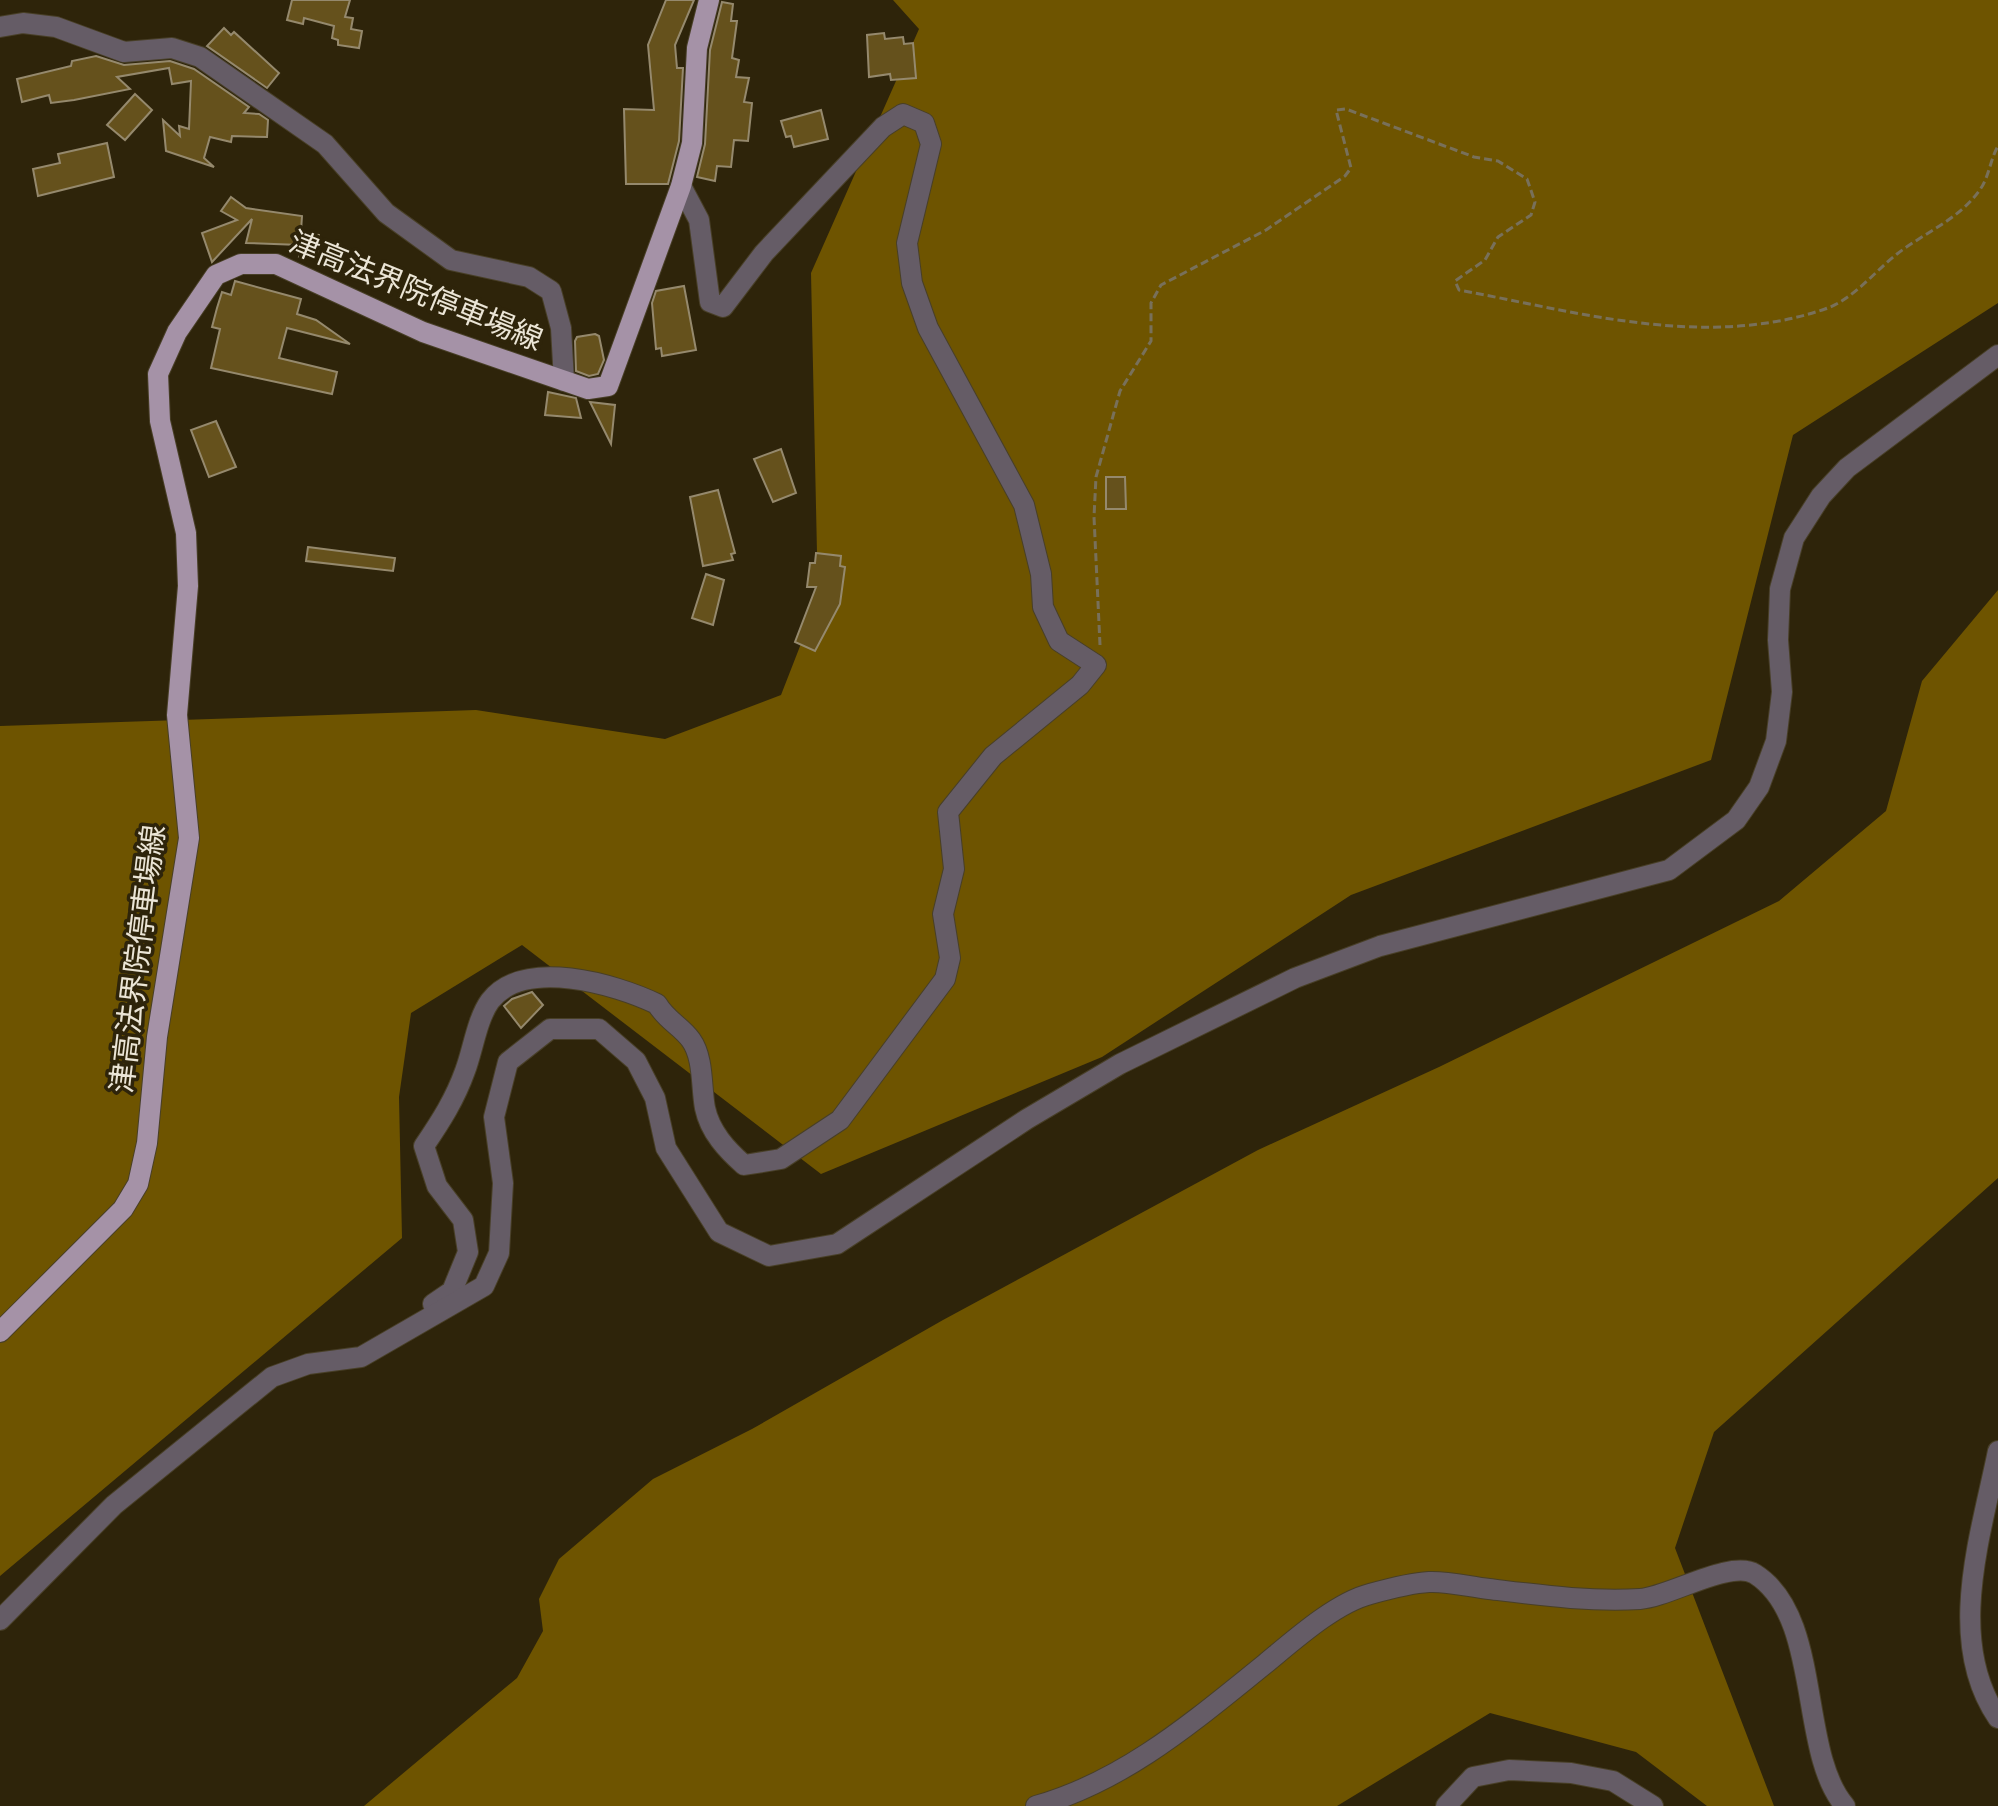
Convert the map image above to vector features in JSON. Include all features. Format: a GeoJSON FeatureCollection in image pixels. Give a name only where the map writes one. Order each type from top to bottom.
{"type":"FeatureCollection","features":[{"type":"Feature","properties":{"kind":"main road","name":"津高法界院停車場線"},"geometry":{"type":"LineString","coordinates":[[0,1332],[123,1209],[138,1184],[147,1143],[157,1037],[189,838],[177,715],[188,586],[186,533],[160,421],[158,374],[177,332],[216,275],[241,264],[276,264],[423,332],[588,389],[608,386],[681,186],[692,143],[697,48],[709,0]]}},
{"type":"Feature","properties":{"kind":"street"},"geometry":{"type":"LineString","coordinates":[[0,27],[23,23],[56,27],[124,52],[172,48],[200,57],[325,144],[386,213],[451,260],[529,277],[551,291],[561,328],[564,381]]}},
{"type":"Feature","properties":{"kind":"street"},"geometry":{"type":"LineString","coordinates":[[429,1319],[432,1305],[452,1291],[468,1252],[463,1220],[437,1186],[424,1146],[449,1109],[489,1003],[510,983],[553,977],[599,982],[657,1004],[664,1017],[692,1041],[701,1072],[705,1111],[723,1146],[744,1165],[781,1159],[840,1120],[945,979],[950,958],[943,914],[954,869],[948,812],[993,756],[1080,685],[1096,665],[1059,641],[1043,607],[1039,560],[1024,505],[928,328],[912,283],[907,243],[931,144],[924,123],[903,114],[883,127],[764,253],[723,307],[710,302],[699,220],[681,186]]}},
{"type":"Feature","properties":{"kind":"street"},"geometry":{"type":"LineString","coordinates":[[0,1620],[114,1505],[272,1377],[308,1364],[361,1357],[484,1286],[499,1253],[503,1183],[494,1117],[508,1062],[550,1029],[599,1029],[636,1061],[655,1098],[666,1148],[719,1232],[769,1256],[837,1244],[1027,1119],[1120,1064],[1295,978],[1380,946],[1650,877],[1681,863],[1736,820],[1759,787],[1776,741],[1782,692],[1778,640],[1780,589],[1794,538],[1821,496],[1847,468],[1998,355]]}},
{"type":"Feature","properties":{"kind":"street"},"geometry":{"type":"LineString","coordinates":[[1998,1451],[1971,1599],[1972,1652],[1985,1698],[1998,1718]]}},
{"type":"Feature","properties":{"kind":"street"},"geometry":{"type":"LineString","coordinates":[[1036,1806],[1103,1780],[1154,1751],[1308,1629],[1366,1594],[1430,1582],[1570,1598],[1642,1599],[1674,1593],[1702,1578],[1747,1571],[1756,1575],[1785,1606],[1804,1667],[1828,1776],[1845,1806]]}},
{"type":"Feature","properties":{"kind":"street"},"geometry":{"type":"LineString","coordinates":[[1446,1806],[1473,1777],[1509,1770],[1571,1773],[1613,1781],[1653,1806]]}},
{"type":"Feature","properties":{"kind":"path"},"geometry":{"type":"LineString","coordinates":[[1096,665],[1101,637],[1094,517],[1096,477],[1120,391],[1151,341],[1151,303],[1161,285],[1266,230],[1345,176],[1351,168],[1336,110],[1346,109],[1474,157],[1498,161],[1527,179],[1535,202],[1531,215],[1498,237],[1485,260],[1455,281],[1459,290],[1684,329],[1774,320],[1827,309],[1851,294],[1923,233],[1957,215],[1980,190],[1998,146]]}},
{"type":"Feature","properties":{"kind":"shaded area"},"geometry":{"type":"Polygon","coordinates":[[[893,0],[1998,0],[1998,303],[1793,435],[1711,760],[1351,895],[1102,1057],[821,1174],[522,945],[411,1013],[399,1097],[402,1238],[0,1576],[0,726],[476,710],[665,739],[781,695],[818,600],[811,273],[919,29],[893,0]]]}},
{"type":"Feature","properties":{"kind":"shaded area"},"geometry":{"type":"Polygon","coordinates":[[[1998,590],[1998,1178],[1714,1432],[1675,1548],[1774,1806],[1707,1806],[1636,1752],[1490,1713],[1337,1806],[364,1806],[517,1678],[543,1631],[539,1599],[559,1559],[653,1479],[752,1429],[943,1320],[1258,1150],[1439,1067],[1779,901],[1886,811],[1922,681],[1998,590]]]}},
{"type":"Feature","properties":{"kind":"building"},"geometry":{"type":"Polygon","coordinates":[[[292,0],[350,0],[345,17],[353,18],[351,29],[362,31],[359,48],[338,45],[338,40],[332,38],[334,26],[304,18],[303,24],[287,20],[292,0]]]}},
{"type":"Feature","properties":{"kind":"building"},"geometry":{"type":"Polygon","coordinates":[[[666,0],[694,0],[675,45],[677,68],[683,68],[679,141],[668,184],[626,184],[624,109],[654,110],[648,45],[666,0]]]}},
{"type":"Feature","properties":{"kind":"building"},"geometry":{"type":"Polygon","coordinates":[[[722,2],[733,4],[731,21],[737,21],[732,58],[739,60],[736,77],[749,78],[744,102],[752,103],[748,141],[734,140],[731,167],[717,166],[715,181],[697,177],[705,144],[710,50],[722,2]]]}},
{"type":"Feature","properties":{"kind":"building"},"geometry":{"type":"Polygon","coordinates":[[[224,28],[231,35],[234,32],[279,73],[267,88],[207,46],[224,28]]]}},
{"type":"Feature","properties":{"kind":"building"},"geometry":{"type":"Polygon","coordinates":[[[884,33],[885,39],[903,37],[904,44],[913,43],[916,78],[891,80],[890,74],[869,77],[867,35],[884,33]]]}},
{"type":"Feature","properties":{"kind":"building"},"geometry":{"type":"Polygon","coordinates":[[[96,56],[124,65],[170,61],[194,69],[249,107],[244,113],[259,114],[268,120],[267,137],[232,136],[231,142],[210,137],[204,158],[214,167],[166,151],[163,120],[180,136],[179,126],[189,129],[191,81],[172,84],[169,68],[117,77],[130,89],[51,103],[49,95],[22,102],[17,79],[71,66],[72,61],[96,56]]]}},
{"type":"Feature","properties":{"kind":"building"},"geometry":{"type":"Polygon","coordinates":[[[135,94],[152,110],[125,140],[107,125],[135,94]]]}},
{"type":"Feature","properties":{"kind":"building"},"geometry":{"type":"Polygon","coordinates":[[[821,110],[828,139],[794,147],[791,136],[786,137],[781,121],[821,110]]]}},
{"type":"Feature","properties":{"kind":"building"},"geometry":{"type":"Polygon","coordinates":[[[107,143],[114,177],[38,196],[33,169],[60,163],[58,154],[107,143]]]}},
{"type":"Feature","properties":{"kind":"building"},"geometry":{"type":"Polygon","coordinates":[[[231,197],[246,208],[302,216],[301,231],[319,235],[318,258],[299,257],[300,245],[246,243],[252,219],[212,262],[202,233],[237,220],[221,211],[231,197]]]}},
{"type":"Feature","properties":{"kind":"building"},"geometry":{"type":"Polygon","coordinates":[[[235,281],[301,299],[297,314],[316,320],[350,344],[287,328],[279,358],[337,372],[332,394],[211,368],[220,329],[212,327],[217,308],[222,292],[231,295],[235,281]]]}},
{"type":"Feature","properties":{"kind":"building"},"geometry":{"type":"Polygon","coordinates":[[[684,286],[696,350],[662,356],[661,348],[656,349],[652,303],[656,291],[684,286]]]}},
{"type":"Feature","properties":{"kind":"building"},"geometry":{"type":"Polygon","coordinates":[[[599,336],[604,360],[598,374],[589,376],[576,371],[575,341],[577,337],[599,336]]]}},
{"type":"Feature","properties":{"kind":"building"},"geometry":{"type":"Polygon","coordinates":[[[548,392],[576,398],[581,418],[545,415],[548,392]]]}},
{"type":"Feature","properties":{"kind":"building"},"geometry":{"type":"Polygon","coordinates":[[[590,402],[615,405],[611,444],[590,402]]]}},
{"type":"Feature","properties":{"kind":"building"},"geometry":{"type":"Polygon","coordinates":[[[216,421],[236,467],[209,477],[191,430],[216,421]]]}},
{"type":"Feature","properties":{"kind":"building"},"geometry":{"type":"Polygon","coordinates":[[[781,449],[796,493],[773,502],[754,459],[781,449]]]}},
{"type":"Feature","properties":{"kind":"building"},"geometry":{"type":"Polygon","coordinates":[[[1106,477],[1125,477],[1126,509],[1106,509],[1106,477]]]}},
{"type":"Feature","properties":{"kind":"building"},"geometry":{"type":"Polygon","coordinates":[[[718,490],[735,553],[731,554],[733,560],[703,566],[690,497],[718,490]]]}},
{"type":"Feature","properties":{"kind":"building"},"geometry":{"type":"Polygon","coordinates":[[[308,547],[395,558],[393,571],[306,561],[308,547]]]}},
{"type":"Feature","properties":{"kind":"building"},"geometry":{"type":"Polygon","coordinates":[[[816,553],[841,556],[840,566],[845,567],[840,604],[815,651],[795,642],[816,587],[807,587],[810,563],[815,563],[816,553]]]}},
{"type":"Feature","properties":{"kind":"building"},"geometry":{"type":"Polygon","coordinates":[[[706,574],[724,580],[713,625],[692,618],[706,574]]]}},
{"type":"Feature","properties":{"kind":"building"},"geometry":{"type":"Polygon","coordinates":[[[532,992],[543,1005],[521,1028],[504,1006],[512,999],[532,992]]]}}]}
